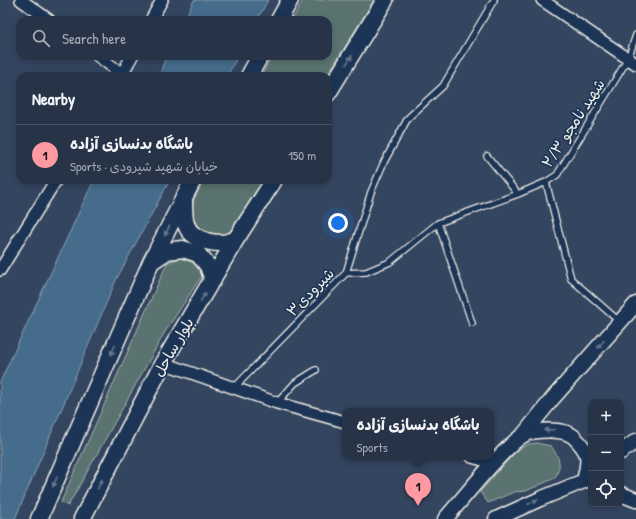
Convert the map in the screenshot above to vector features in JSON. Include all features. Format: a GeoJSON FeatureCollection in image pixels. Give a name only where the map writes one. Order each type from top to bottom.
{"type":"FeatureCollection","features":[{"type":"Feature","properties":{"kind":"main road"},"geometry":{"type":"LineString","coordinates":[[281,16],[290,0]]}},
{"type":"Feature","properties":{"kind":"main road"},"geometry":{"type":"LineString","coordinates":[[332,86],[385,0]]}},
{"type":"Feature","properties":{"kind":"main road"},"geometry":{"type":"LineString","coordinates":[[251,72],[258,60]]}},
{"type":"Feature","properties":{"kind":"main road"},"geometry":{"type":"LineString","coordinates":[[39,519],[151,262],[191,184]]}},
{"type":"Feature","properties":{"kind":"main road","name":"بلوار ساحل"},"geometry":{"type":"LineString","coordinates":[[82,519],[163,363],[236,239],[271,184]]}},
{"type":"Feature","properties":{"kind":"main road"},"geometry":{"type":"LineString","coordinates":[[184,196],[185,221],[190,233],[199,238],[223,244],[236,239]]}},
{"type":"Feature","properties":{"kind":"main road"},"geometry":{"type":"LineString","coordinates":[[151,262],[167,251],[183,249],[198,254],[208,266],[212,280]]}},
{"type":"Feature","properties":{"kind":"street"},"geometry":{"type":"LineString","coordinates":[[20,0],[43,16]]}},
{"type":"Feature","properties":{"kind":"street"},"geometry":{"type":"LineString","coordinates":[[153,16],[162,0]]}},
{"type":"Feature","properties":{"kind":"street"},"geometry":{"type":"LineString","coordinates":[[542,0],[632,61]]}},
{"type":"Feature","properties":{"kind":"street"},"geometry":{"type":"LineString","coordinates":[[103,60],[117,72]]}},
{"type":"Feature","properties":{"kind":"street"},"geometry":{"type":"LineString","coordinates":[[123,72],[130,60]]}},
{"type":"Feature","properties":{"kind":"street"},"geometry":{"type":"LineString","coordinates":[[0,270],[54,184]]}},
{"type":"Feature","properties":{"kind":"street"},"geometry":{"type":"LineString","coordinates":[[445,519],[493,463],[523,435],[636,304]]}},
{"type":"Feature","properties":{"kind":"street"},"geometry":{"type":"LineString","coordinates":[[163,363],[276,402],[342,421]]}},
{"type":"Feature","properties":{"kind":"street"},"geometry":{"type":"LineString","coordinates":[[523,435],[540,431],[556,430],[571,435],[587,445],[589,471]]}},
{"type":"Feature","properties":{"kind":"street"},"geometry":{"type":"LineString","coordinates":[[624,442],[636,441]]}},
{"type":"Feature","properties":{"kind":"street"},"geometry":{"type":"LineString","coordinates":[[624,450],[636,441]]}},
{"type":"Feature","properties":{"kind":"street"},"geometry":{"type":"LineString","coordinates":[[482,460],[493,463]]}},
{"type":"Feature","properties":{"kind":"street"},"geometry":{"type":"LineString","coordinates":[[496,519],[540,499],[588,480]]}},
{"type":"Feature","properties":{"kind":"street"},"geometry":{"type":"LineString","coordinates":[[624,495],[636,500]]}},
{"type":"Feature","properties":{"kind":"lane"},"geometry":{"type":"LineString","coordinates":[[346,273],[370,192],[394,143],[408,118],[443,86],[494,0]]}},
{"type":"Feature","properties":{"kind":"lane","name":"شهید نامجو ۲/۳"},"geometry":{"type":"LineString","coordinates":[[438,223],[518,194],[546,182],[557,175],[632,61],[636,35]]}},
{"type":"Feature","properties":{"kind":"lane"},"geometry":{"type":"LineString","coordinates":[[487,156],[518,194]]}},
{"type":"Feature","properties":{"kind":"lane"},"geometry":{"type":"LineString","coordinates":[[546,182],[571,279],[620,322]]}},
{"type":"Feature","properties":{"kind":"lane"},"geometry":{"type":"LineString","coordinates":[[438,223],[472,323]]}},
{"type":"Feature","properties":{"kind":"lane","name":"شیرودی۳"},"geometry":{"type":"LineString","coordinates":[[233,388],[346,273],[366,272],[390,262],[438,223]]}},
{"type":"Feature","properties":{"kind":"lane"},"geometry":{"type":"LineString","coordinates":[[276,402],[295,383],[316,370]]}},
{"type":"Feature","properties":{"kind":"green space"},"geometry":{"type":"Polygon","coordinates":[[[303,0],[374,0],[329,72],[263,72],[270,60],[332,60],[332,16],[294,16],[303,0]]]}},
{"type":"Feature","properties":{"kind":"green space"},"geometry":{"type":"Polygon","coordinates":[[[202,184],[260,184],[228,236],[206,233],[197,225],[193,217],[192,203],[202,184]]]}},
{"type":"Feature","properties":{"kind":"green space"},"geometry":{"type":"Polygon","coordinates":[[[179,258],[192,262],[203,274],[165,332],[68,506],[61,502],[167,263],[179,258]]]}},
{"type":"Feature","properties":{"kind":"green space"},"geometry":{"type":"Polygon","coordinates":[[[537,443],[551,446],[558,458],[559,469],[555,478],[526,491],[514,492],[488,503],[480,492],[515,452],[528,444],[537,443]]]}},
{"type":"Feature","properties":{"kind":"water"},"geometry":{"type":"Polygon","coordinates":[[[194,0],[268,0],[259,16],[186,16],[194,0]]]}},
{"type":"Feature","properties":{"kind":"water"},"geometry":{"type":"Polygon","coordinates":[[[165,60],[236,60],[229,72],[160,72],[165,60]]]}},
{"type":"Feature","properties":{"kind":"water"},"geometry":{"type":"Polygon","coordinates":[[[92,184],[168,184],[116,280],[15,519],[0,519],[0,382],[92,184]]]}},
{"type":"Feature","properties":{"kind":"place","name":"باشگاه بدنسازی آزاده"},"geometry":{"type":"Point","coordinates":[418,506]}}]}
